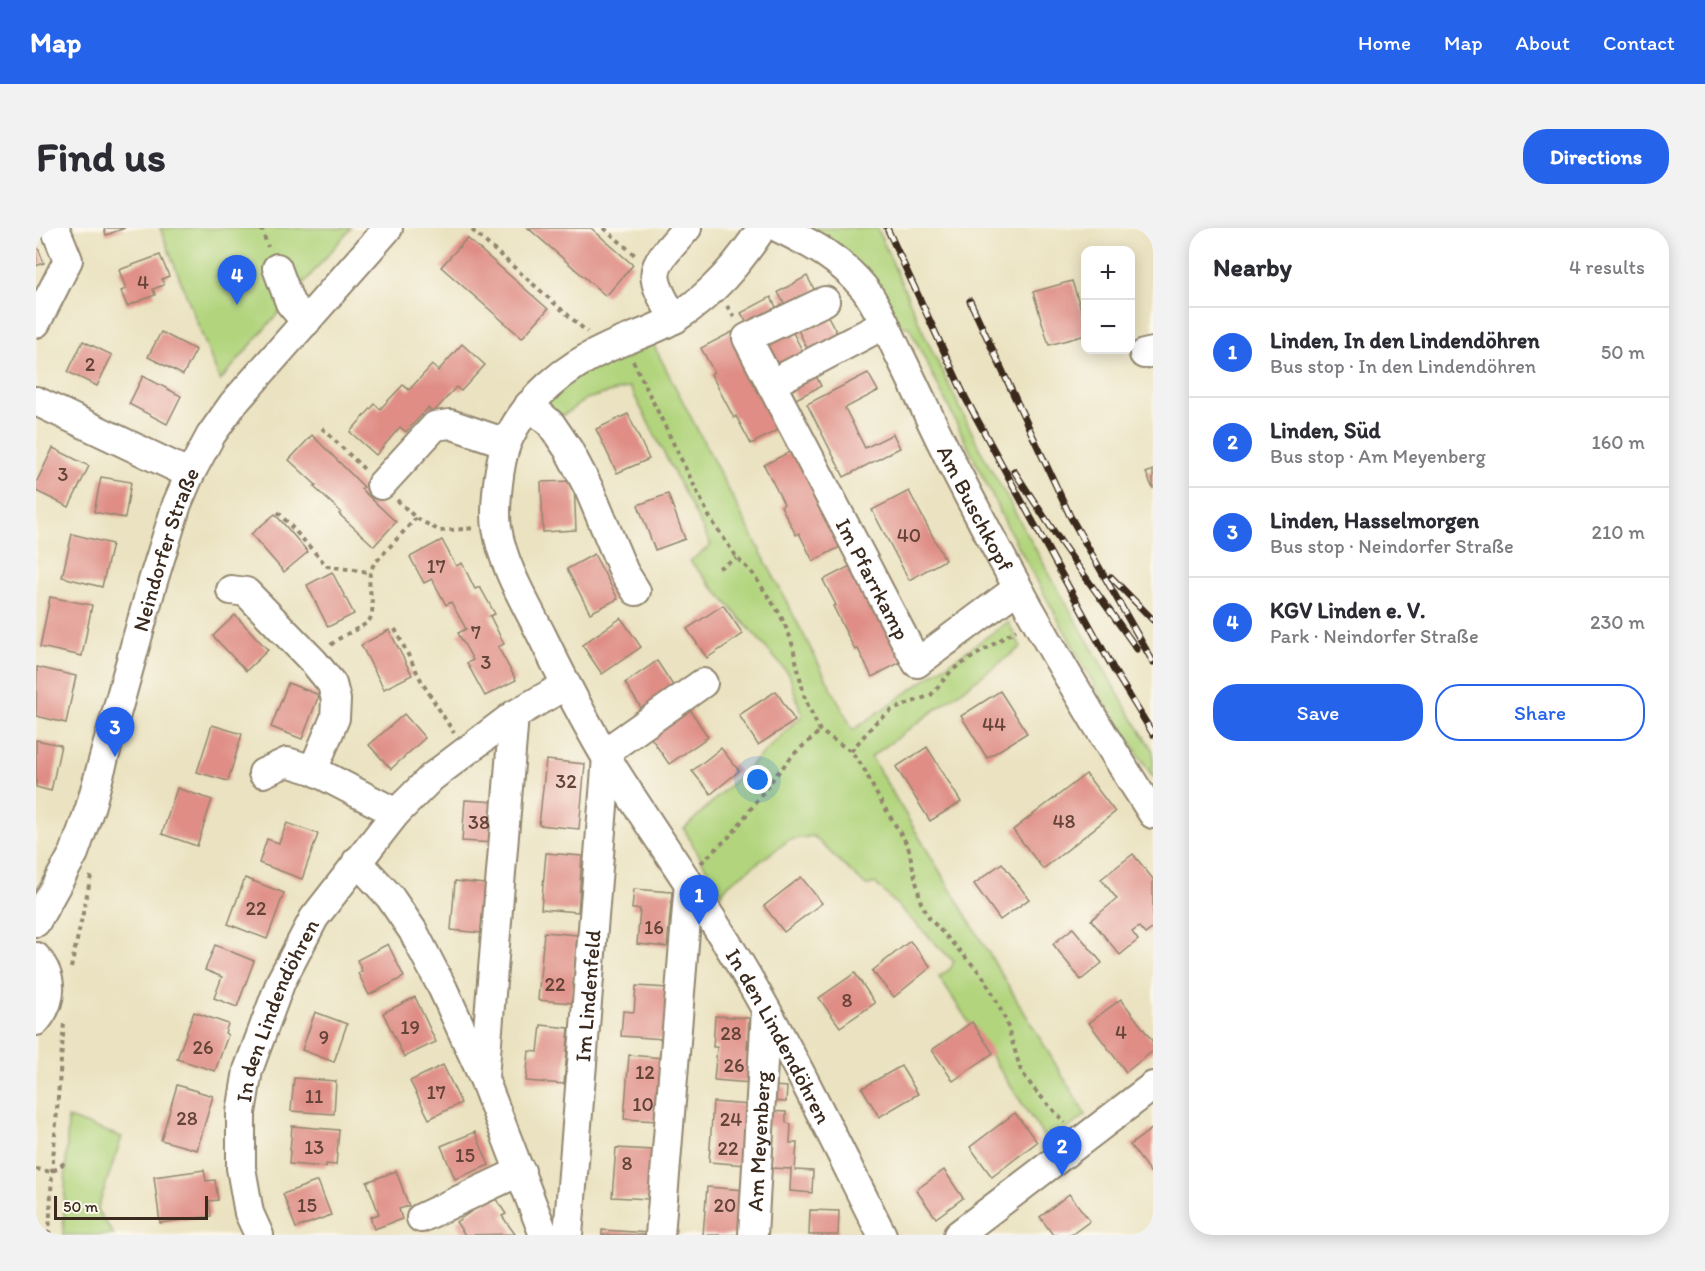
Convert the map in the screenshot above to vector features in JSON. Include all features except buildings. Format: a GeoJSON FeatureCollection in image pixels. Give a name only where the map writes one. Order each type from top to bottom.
{"type":"FeatureCollection","features":[{"type":"Feature","properties":{"kind":"street"},"geometry":{"type":"LineString","coordinates":[[36,323],[68,260],[56,228]]}},
{"type":"Feature","properties":{"kind":"street","name":"Neindorfer Straße"},"geometry":{"type":"LineString","coordinates":[[36,922],[74,853],[90,808],[153,581],[177,504],[190,474],[211,435],[233,404],[388,228]]}},
{"type":"Feature","properties":{"kind":"street"},"geometry":{"type":"LineString","coordinates":[[675,319],[660,294],[654,273],[659,260],[687,228]]}},
{"type":"Feature","properties":{"kind":"street"},"geometry":{"type":"LineString","coordinates":[[566,686],[517,585],[496,526],[498,478],[506,443],[529,405],[557,378],[577,363],[675,319],[715,289],[740,261],[762,228]]}},
{"type":"Feature","properties":{"kind":"street","name":"Am Buschkopf"},"geometry":{"type":"LineString","coordinates":[[779,228],[822,249],[845,266],[866,290],[885,324],[959,477],[1018,588],[1107,742],[1153,814]]}},
{"type":"Feature","properties":{"kind":"street"},"geometry":{"type":"LineString","coordinates":[[277,268],[290,303],[306,322]]}},
{"type":"Feature","properties":{"kind":"street"},"geometry":{"type":"LineString","coordinates":[[747,338],[825,301]]}},
{"type":"Feature","properties":{"kind":"street"},"geometry":{"type":"LineString","coordinates":[[771,384],[885,324]]}},
{"type":"Feature","properties":{"kind":"street","name":"Im Pfarrkamp"},"geometry":{"type":"LineString","coordinates":[[747,338],[916,663],[1018,588]]}},
{"type":"Feature","properties":{"kind":"street"},"geometry":{"type":"LineString","coordinates":[[36,401],[190,474]]}},
{"type":"Feature","properties":{"kind":"street"},"geometry":{"type":"LineString","coordinates":[[529,405],[551,424],[568,450],[589,489],[624,572],[636,591]]}},
{"type":"Feature","properties":{"kind":"street"},"geometry":{"type":"LineString","coordinates":[[381,485],[435,426],[450,424],[506,443]]}},
{"type":"Feature","properties":{"kind":"street"},"geometry":{"type":"LineString","coordinates":[[231,590],[246,592],[314,662],[332,684],[336,699],[335,718],[313,770]]}},
{"type":"Feature","properties":{"kind":"street"},"geometry":{"type":"LineString","coordinates":[[605,755],[703,682]]}},
{"type":"Feature","properties":{"kind":"street","name":"In den Lindendöhren"},"geometry":{"type":"LineString","coordinates":[[259,1235],[249,1213],[241,1168],[241,1113],[248,1070],[281,981],[314,918],[396,813],[432,777],[514,715],[566,686],[605,755],[688,881],[766,1010],[882,1235]]}},
{"type":"Feature","properties":{"kind":"street"},"geometry":{"type":"LineString","coordinates":[[484,1079],[514,715]]}},
{"type":"Feature","properties":{"kind":"street","name":"Im Lindenfeld"},"geometry":{"type":"LineString","coordinates":[[568,1235],[605,755]]}},
{"type":"Feature","properties":{"kind":"street"},"geometry":{"type":"LineString","coordinates":[[263,773],[287,762],[313,770],[396,813]]}},
{"type":"Feature","properties":{"kind":"street"},"geometry":{"type":"LineString","coordinates":[[357,861],[390,897],[413,931],[443,989],[484,1079],[521,1170],[544,1235]]}},
{"type":"Feature","properties":{"kind":"street"},"geometry":{"type":"LineString","coordinates":[[660,1235],[688,881]]}},
{"type":"Feature","properties":{"kind":"street"},"geometry":{"type":"LineString","coordinates":[[36,957],[46,969],[50,983],[49,998],[44,1012],[36,1021]]}},
{"type":"Feature","properties":{"kind":"street","name":"Am Meyenberg"},"geometry":{"type":"LineString","coordinates":[[753,1235],[766,1010]]}},
{"type":"Feature","properties":{"kind":"street"},"geometry":{"type":"LineString","coordinates":[[958,1235],[1153,1086]]}},
{"type":"Feature","properties":{"kind":"street"},"geometry":{"type":"LineString","coordinates":[[421,1218],[521,1170]]}},
{"type":"Feature","properties":{"kind":"path"},"geometry":{"type":"LineString","coordinates":[[604,228],[654,273]]}},
{"type":"Feature","properties":{"kind":"path"},"geometry":{"type":"LineString","coordinates":[[472,230],[614,345],[710,518],[780,614],[791,639],[805,699],[820,731],[851,751],[863,767],[876,794],[908,846],[918,894],[930,919],[982,975],[1006,1021],[1022,1071],[1034,1089],[1082,1142]]}},
{"type":"Feature","properties":{"kind":"path"},"geometry":{"type":"LineString","coordinates":[[715,289],[747,338]]}},
{"type":"Feature","properties":{"kind":"path"},"geometry":{"type":"LineString","coordinates":[[278,512],[327,566],[368,572]]}},
{"type":"Feature","properties":{"kind":"path"},"geometry":{"type":"LineString","coordinates":[[314,662],[333,642],[345,633],[363,626],[370,619],[372,606],[368,572],[416,518]]}},
{"type":"Feature","properties":{"kind":"path"},"geometry":{"type":"LineString","coordinates":[[718,568],[737,558]]}},
{"type":"Feature","properties":{"kind":"path"},"geometry":{"type":"LineString","coordinates":[[851,751],[876,722],[892,710],[931,695],[952,670],[1035,619]]}},
{"type":"Feature","properties":{"kind":"path"},"geometry":{"type":"LineString","coordinates":[[395,629],[423,684],[465,751]]}},
{"type":"Feature","properties":{"kind":"path"},"geometry":{"type":"LineString","coordinates":[[688,881],[718,846],[732,834],[794,754],[820,731]]}},
{"type":"Feature","properties":{"kind":"path"},"geometry":{"type":"LineString","coordinates":[[70,971],[93,868]]}},
{"type":"Feature","properties":{"kind":"path"},"geometry":{"type":"LineString","coordinates":[[49,1235],[65,1014]]}},
{"type":"Feature","properties":{"kind":"path"},"geometry":{"type":"LineString","coordinates":[[36,1169],[52,1172],[67,1161]]}},
{"type":"Feature","properties":{"kind":"green space"},"geometry":{"type":"Polygon","coordinates":[[[160,228],[351,228],[220,381],[160,228]]]}},
{"type":"Feature","properties":{"kind":"green space"},"geometry":{"type":"Polygon","coordinates":[[[779,228],[877,228],[925,336],[981,451],[1051,577],[1153,751],[1153,777],[1101,697],[1008,528],[909,327],[885,324],[866,290],[779,228]]]}},
{"type":"Feature","properties":{"kind":"green space"},"geometry":{"type":"Polygon","coordinates":[[[652,342],[853,730],[1008,622],[1021,647],[871,757],[1086,1115],[1048,1143],[939,977],[950,969],[954,962],[875,883],[866,886],[813,836],[789,840],[729,884],[721,894],[684,829],[802,716],[789,674],[690,561],[711,545],[630,387],[586,399],[551,424],[529,405],[598,362],[652,342]]]}},
{"type":"Feature","properties":{"kind":"green space"},"geometry":{"type":"Polygon","coordinates":[[[68,1118],[122,1137],[97,1210],[114,1235],[63,1235],[68,1118]]]}},
{"type":"Feature","properties":{"kind":"railway"},"geometry":{"type":"LineString","coordinates":[[887,228],[966,399],[1115,672],[1153,734]]}},
{"type":"Feature","properties":{"kind":"railway"},"geometry":{"type":"LineString","coordinates":[[970,301],[1070,516],[1153,662]]}},
{"type":"Feature","properties":{"kind":"railway"},"geometry":{"type":"LineString","coordinates":[[1014,471],[1064,547],[1137,649]]}},
{"type":"Feature","properties":{"kind":"railway"},"geometry":{"type":"LineString","coordinates":[[1111,577],[1153,620]]}},
{"type":"Feature","properties":{"kind":"place","name":"KGV Linden e. V."},"geometry":{"type":"Point","coordinates":[237,305]}},
{"type":"Feature","properties":{"kind":"place","name":"Linden, Hasselmorgen"},"geometry":{"type":"Point","coordinates":[115,757]}},
{"type":"Feature","properties":{"kind":"place","name":"Linden, In den Lindendöhren"},"geometry":{"type":"Point","coordinates":[699,925]}},
{"type":"Feature","properties":{"kind":"place","name":"Linden, Süd"},"geometry":{"type":"Point","coordinates":[1062,1176]}}]}
